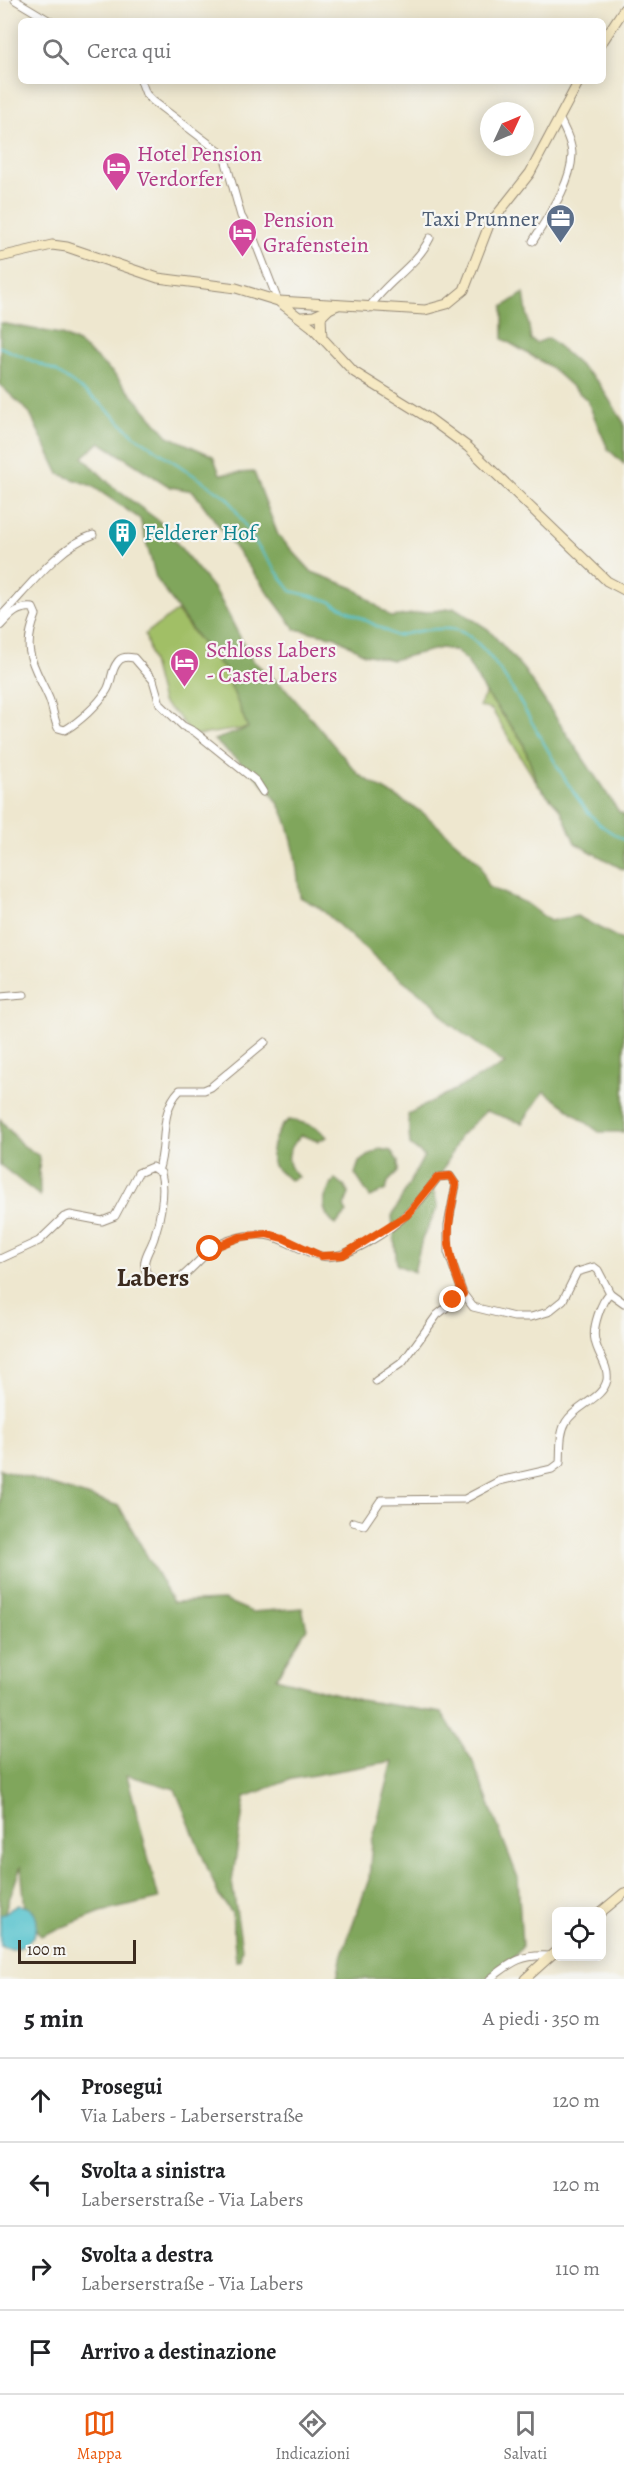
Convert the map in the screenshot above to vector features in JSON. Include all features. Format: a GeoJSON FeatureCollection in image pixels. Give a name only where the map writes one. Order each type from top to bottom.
{"type":"FeatureCollection","features":[{"type":"Feature","properties":{"kind":"main road"},"geometry":{"type":"LineString","coordinates":[[606,36],[624,9]]}},
{"type":"Feature","properties":{"kind":"main road"},"geometry":{"type":"LineString","coordinates":[[0,257],[52,245],[67,247],[158,278],[236,288],[278,301],[311,302],[334,307],[425,310],[442,307],[456,299],[470,279],[489,225],[530,172],[578,84]]}},
{"type":"Feature","properties":{"kind":"main road"},"geometry":{"type":"LineString","coordinates":[[278,301],[302,317],[354,372],[430,419],[468,447],[607,580],[624,590]]}},
{"type":"Feature","properties":{"kind":"main road"},"geometry":{"type":"LineString","coordinates":[[302,317],[311,302]]}},
{"type":"Feature","properties":{"kind":"main road"},"geometry":{"type":"LineString","coordinates":[[302,317],[314,316],[334,307]]}},
{"type":"Feature","properties":{"kind":"main road"},"geometry":{"type":"LineString","coordinates":[[322,338],[321,317],[334,307]]}},
{"type":"Feature","properties":{"kind":"main road"},"geometry":{"type":"LineString","coordinates":[[606,1907],[624,1893]]}},
{"type":"Feature","properties":{"kind":"main road"},"geometry":{"type":"LineString","coordinates":[[525,1979],[552,1954]]}},
{"type":"Feature","properties":{"kind":"street"},"geometry":{"type":"LineString","coordinates":[[15,0],[45,18]]}},
{"type":"Feature","properties":{"kind":"street"},"geometry":{"type":"LineString","coordinates":[[142,84],[146,94],[153,101],[224,155],[241,216],[254,239],[278,301]]}},
{"type":"Feature","properties":{"kind":"street"},"geometry":{"type":"LineString","coordinates":[[533,241],[560,194],[569,171],[571,146],[560,120]]}},
{"type":"Feature","properties":{"kind":"street"},"geometry":{"type":"LineString","coordinates":[[369,308],[375,299],[406,272],[424,251],[430,238]]}},
{"type":"Feature","properties":{"kind":"street"},"geometry":{"type":"LineString","coordinates":[[0,617],[64,551],[80,539],[93,535]]}},
{"type":"Feature","properties":{"kind":"street"},"geometry":{"type":"LineString","coordinates":[[0,626],[10,615],[24,607],[33,608],[36,615],[27,641],[31,661],[54,708],[58,728],[65,730],[73,726],[107,691],[117,662],[125,657],[134,658],[153,680],[160,704],[183,726],[195,732],[248,775],[263,792]]}},
{"type":"Feature","properties":{"kind":"street"},"geometry":{"type":"LineString","coordinates":[[0,997],[24,995]]}},
{"type":"Feature","properties":{"kind":"street"},"geometry":{"type":"LineString","coordinates":[[158,1171],[162,1159],[165,1120],[176,1094],[180,1090],[204,1090],[211,1087],[266,1042]]}},
{"type":"Feature","properties":{"kind":"street"},"geometry":{"type":"LineString","coordinates":[[0,1259],[39,1241],[64,1217],[70,1215],[102,1221],[115,1216],[138,1173],[152,1167],[158,1171],[164,1184],[155,1237],[145,1259],[147,1274],[166,1284],[183,1277],[210,1249],[229,1240],[251,1235],[275,1236],[324,1257],[343,1255],[407,1215],[438,1177],[450,1176],[456,1185],[448,1225],[448,1252],[463,1294],[469,1303],[482,1311],[514,1317],[531,1317],[555,1308],[563,1300],[577,1272],[594,1267],[598,1270],[610,1293],[624,1303]]}},
{"type":"Feature","properties":{"kind":"street"},"geometry":{"type":"LineString","coordinates":[[353,1522],[364,1525],[381,1500],[465,1498],[500,1481],[557,1466],[560,1463],[561,1436],[566,1423],[577,1410],[600,1393],[607,1381],[607,1369],[594,1335],[602,1306],[610,1293]]}},
{"type":"Feature","properties":{"kind":"street"},"geometry":{"type":"LineString","coordinates":[[376,1381],[403,1362],[437,1316],[463,1294]]}},
{"type":"Feature","properties":{"kind":"street"},"geometry":{"type":"LineString","coordinates":[[490,1979],[515,1960],[552,1953]]}},
{"type":"Feature","properties":{"kind":"green space"},"geometry":{"type":"Polygon","coordinates":[[[524,293],[531,340],[536,343],[549,338],[598,382],[624,423],[624,464],[608,449],[587,400],[549,366],[503,339],[503,307],[524,293]]]}},
{"type":"Feature","properties":{"kind":"green space"},"geometry":{"type":"Polygon","coordinates":[[[0,323],[60,334],[80,344],[113,373],[168,436],[213,456],[220,474],[254,472],[278,535],[312,572],[354,588],[391,617],[455,608],[488,629],[524,670],[619,812],[624,814],[624,870],[575,843],[561,810],[538,785],[522,740],[486,693],[467,661],[456,651],[441,648],[392,660],[364,654],[336,637],[295,629],[193,491],[170,487],[100,442],[83,457],[113,487],[159,521],[217,593],[252,660],[286,689],[359,775],[422,812],[480,863],[488,887],[526,903],[550,921],[577,916],[624,941],[624,1132],[599,1132],[544,1091],[522,1123],[486,1111],[460,1136],[433,1190],[438,1207],[422,1239],[414,1272],[397,1265],[392,1216],[424,1156],[410,1145],[408,1114],[505,1064],[450,1024],[434,1004],[378,961],[320,908],[300,897],[292,841],[282,810],[269,790],[214,740],[248,728],[224,669],[204,647],[156,578],[140,519],[92,486],[59,474],[29,412],[0,385],[0,323]]]}},
{"type":"Feature","properties":{"kind":"green space"},"geometry":{"type":"Polygon","coordinates":[[[177,611],[224,669],[248,728],[192,736],[178,716],[162,702],[145,634],[177,611]]]}},
{"type":"Feature","properties":{"kind":"green space"},"geometry":{"type":"Polygon","coordinates":[[[486,693],[522,741],[538,785],[492,710],[479,706],[486,693]]]}},
{"type":"Feature","properties":{"kind":"green space"},"geometry":{"type":"Polygon","coordinates":[[[0,1119],[21,1144],[39,1156],[40,1196],[0,1165],[0,1119]]]}},
{"type":"Feature","properties":{"kind":"green space"},"geometry":{"type":"Polygon","coordinates":[[[289,1120],[310,1125],[327,1137],[318,1141],[301,1135],[296,1140],[290,1151],[289,1161],[293,1172],[298,1177],[290,1180],[276,1168],[272,1157],[275,1139],[289,1120]]]}},
{"type":"Feature","properties":{"kind":"green space"},"geometry":{"type":"Polygon","coordinates":[[[379,1149],[391,1151],[398,1161],[398,1172],[388,1182],[386,1190],[370,1197],[355,1174],[359,1162],[379,1149]]]}},
{"type":"Feature","properties":{"kind":"green space"},"geometry":{"type":"Polygon","coordinates":[[[335,1179],[344,1186],[349,1194],[344,1206],[347,1213],[335,1225],[326,1214],[324,1203],[335,1179]]]}},
{"type":"Feature","properties":{"kind":"green space"},"geometry":{"type":"Polygon","coordinates":[[[0,1469],[119,1506],[173,1602],[224,1600],[252,1612],[302,1608],[307,1628],[276,1678],[360,1700],[442,1713],[472,1760],[518,1878],[522,1947],[506,1968],[485,1979],[337,1979],[342,1954],[369,1879],[372,1842],[393,1761],[292,1779],[245,1797],[232,1882],[242,1948],[240,1961],[236,1961],[232,1913],[219,1896],[175,1789],[127,1775],[159,1899],[101,1912],[40,1936],[25,1910],[21,1866],[0,1925],[0,1469]]]}},
{"type":"Feature","properties":{"kind":"water"},"geometry":{"type":"Polygon","coordinates":[[[18,1905],[29,1908],[35,1914],[37,1923],[35,1932],[30,1941],[22,1947],[12,1949],[0,1946],[0,1915],[18,1905]]]}},
{"type":"Feature","properties":{"kind":"waterway"},"geometry":{"type":"LineString","coordinates":[[0,347],[56,371],[99,402],[135,436],[228,498],[259,548],[291,591],[327,600],[396,636],[428,630],[452,629],[477,642],[513,690],[566,781],[584,807],[601,825],[624,840]]}},
{"type":"Feature","properties":{"kind":"place","name":"Hotel Pension Verdorfer"},"geometry":{"type":"Point","coordinates":[116,192]}},
{"type":"Feature","properties":{"kind":"place","name":"Taxi Prunner"},"geometry":{"type":"Point","coordinates":[560,244]}},
{"type":"Feature","properties":{"kind":"place","name":"Pension Grafenstein"},"geometry":{"type":"Point","coordinates":[242,258]}},
{"type":"Feature","properties":{"kind":"place","name":"Felderer Hof"},"geometry":{"type":"Point","coordinates":[123,558]}},
{"type":"Feature","properties":{"kind":"place","name":"Schloss Labers - Castel Labers"},"geometry":{"type":"Point","coordinates":[185,688]}},
{"type":"Feature","properties":{"kind":"district","name":"Labers"},"geometry":{"type":"Point","coordinates":[153,1277]}},
{"type":"Feature","properties":{"kind":"route"},"geometry":{"type":"LineString","coordinates":[[210,1249],[240,1237],[267,1234],[283,1238],[321,1256],[337,1257],[354,1250],[407,1215],[438,1177],[450,1176],[456,1185],[448,1225],[448,1252],[463,1294],[453,1300]]}}]}
